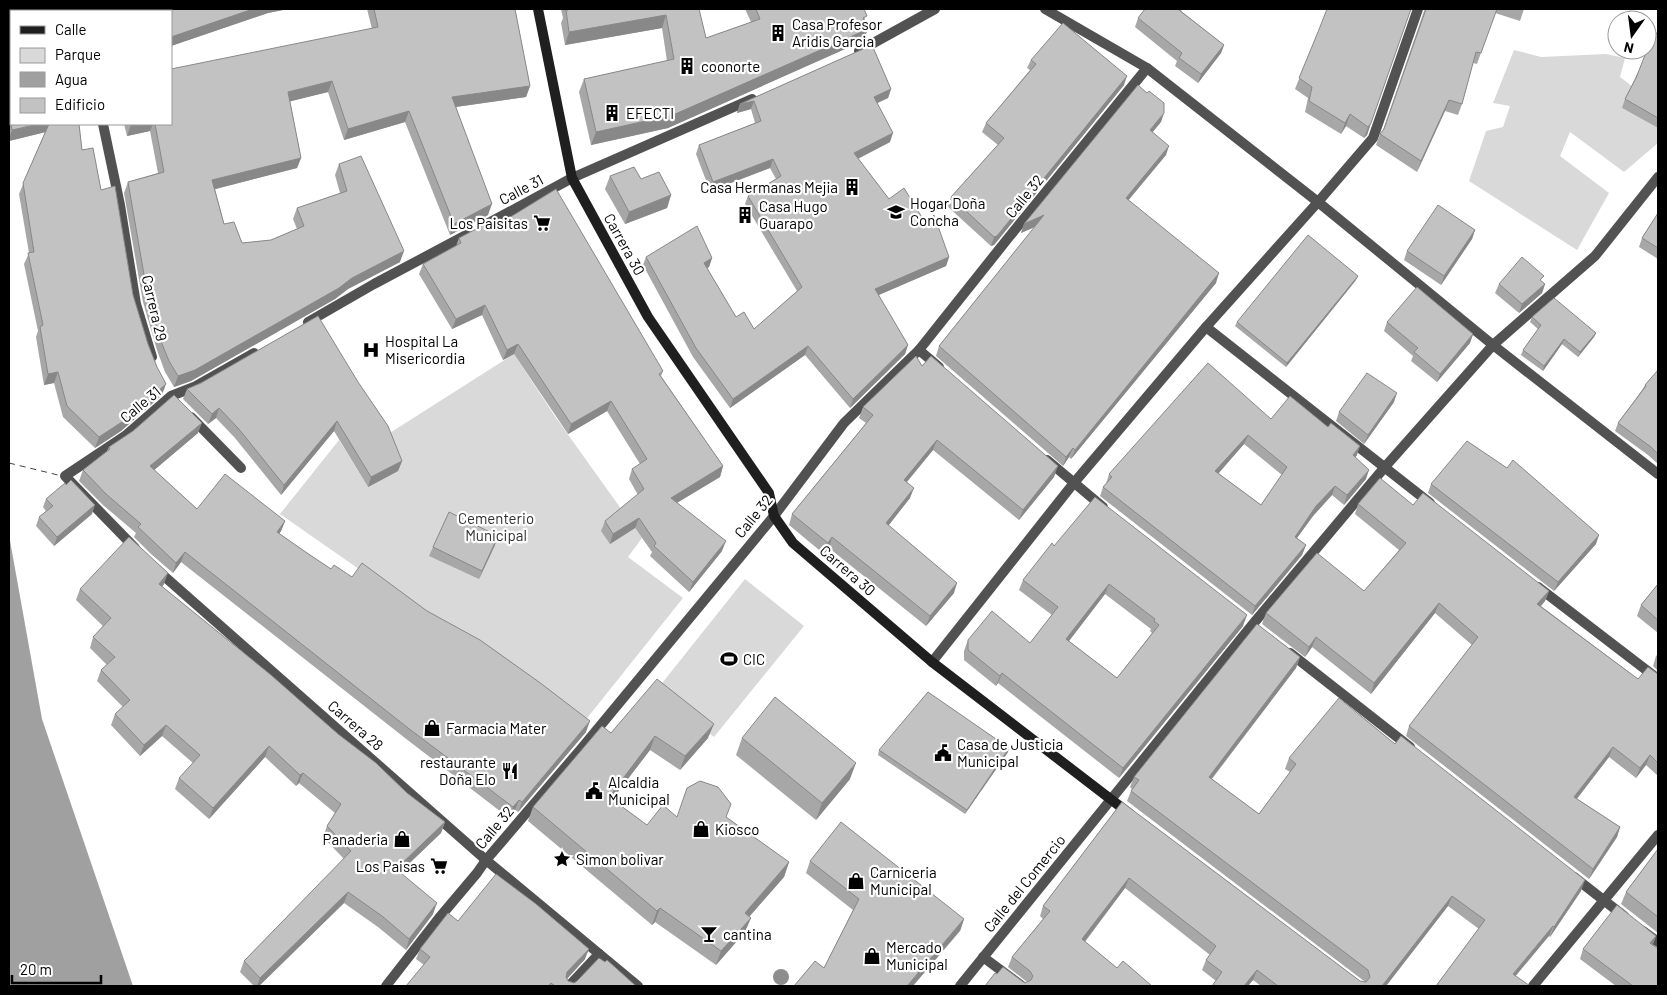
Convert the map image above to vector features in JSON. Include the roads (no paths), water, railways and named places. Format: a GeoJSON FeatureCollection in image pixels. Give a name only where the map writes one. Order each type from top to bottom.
{"type":"FeatureCollection","features":[{"type":"Feature","properties":{"kind":"main road","name":"Carrera 30"},"geometry":{"type":"LineString","coordinates":[[538,9],[572,178],[648,317],[769,493],[774,516],[792,543],[932,662],[1136,818]]}},
{"type":"Feature","properties":{"kind":"street"},"geometry":{"type":"LineString","coordinates":[[852,54],[870,46],[934,9]]}},
{"type":"Feature","properties":{"kind":"street"},"geometry":{"type":"LineString","coordinates":[[1045,9],[1147,68],[1318,202],[1492,345],[1658,474]]}},
{"type":"Feature","properties":{"kind":"street"},"geometry":{"type":"LineString","coordinates":[[932,662],[1073,484],[1206,327],[1373,138],[1418,9]]}},
{"type":"Feature","properties":{"kind":"street","name":"Calle 32"},"geometry":{"type":"LineString","coordinates":[[386,986],[486,860],[774,516],[844,423],[919,350],[1147,68]]}},
{"type":"Feature","properties":{"kind":"street","name":"Calle 31"},"geometry":{"type":"LineString","coordinates":[[297,328],[374,284],[572,178],[762,94]]}},
{"type":"Feature","properties":{"kind":"street","name":"Carrera 29"},"geometry":{"type":"LineString","coordinates":[[103,125],[120,205],[136,304],[156,368]]}},
{"type":"Feature","properties":{"kind":"street","name":"Calle del Comercio"},"geometry":{"type":"LineString","coordinates":[[960,986],[1253,624],[1384,468],[1492,345],[1595,256],[1658,176]]}},
{"type":"Feature","properties":{"kind":"street"},"geometry":{"type":"LineString","coordinates":[[1206,327],[1439,511]]}},
{"type":"Feature","properties":{"kind":"street","name":"Calle 31"},"geometry":{"type":"LineString","coordinates":[[65,476],[125,436],[175,399],[263,348]]}},
{"type":"Feature","properties":{"kind":"street"},"geometry":{"type":"LineString","coordinates":[[919,350],[949,376]]}},
{"type":"Feature","properties":{"kind":"street"},"geometry":{"type":"LineString","coordinates":[[175,399],[241,468]]}},
{"type":"Feature","properties":{"kind":"street"},"geometry":{"type":"LineString","coordinates":[[1037,452],[1073,484],[1112,514]]}},
{"type":"Feature","properties":{"kind":"street","name":"Carrera 28"},"geometry":{"type":"LineString","coordinates":[[65,476],[142,556],[486,860],[638,986]]}},
{"type":"Feature","properties":{"kind":"street"},"geometry":{"type":"LineString","coordinates":[[1533,583],[1658,679]]}},
{"type":"Feature","properties":{"kind":"street"},"geometry":{"type":"LineString","coordinates":[[1285,648],[1417,753]]}},
{"type":"Feature","properties":{"kind":"street"},"geometry":{"type":"LineString","coordinates":[[1533,986],[1658,835]]}},
{"type":"Feature","properties":{"kind":"street"},"geometry":{"type":"LineString","coordinates":[[1565,870],[1658,942]]}},
{"type":"Feature","properties":{"kind":"street"},"geometry":{"type":"LineString","coordinates":[[570,986],[599,954]]}},
{"type":"Feature","properties":{"kind":"street"},"geometry":{"type":"LineString","coordinates":[[983,957],[1022,986]]}},
{"type":"Feature","properties":{"kind":"water"},"geometry":{"type":"Polygon","coordinates":[[[9,535],[42,719],[133,986],[9,986],[9,535]]]}},
{"type":"Feature","properties":{"kind":"place","name":"Casa Profesor Aridis Garcia"},"geometry":{"type":"Point","coordinates":[778,33]}},
{"type":"Feature","properties":{"kind":"place","name":"coonorte"},"geometry":{"type":"Point","coordinates":[687,66]}},
{"type":"Feature","properties":{"kind":"place","name":"EFECTI"},"geometry":{"type":"Point","coordinates":[612,113]}},
{"type":"Feature","properties":{"kind":"place","name":"Casa Hermanas Mejia"},"geometry":{"type":"Point","coordinates":[852,187]}},
{"type":"Feature","properties":{"kind":"place","name":"Hogar Doña Concha"},"geometry":{"type":"Point","coordinates":[896,212]}},
{"type":"Feature","properties":{"kind":"place","name":"Casa Hugo Guarapo"},"geometry":{"type":"Point","coordinates":[745,215]}},
{"type":"Feature","properties":{"kind":"place","name":"Los Paisitas"},"geometry":{"type":"Point","coordinates":[542,223]}},
{"type":"Feature","properties":{"kind":"place","name":"Hospital La Misericordia"},"geometry":{"type":"Point","coordinates":[371,350]}},
{"type":"Feature","properties":{"kind":"place","name":"CIC"},"geometry":{"type":"Point","coordinates":[729,659]}},
{"type":"Feature","properties":{"kind":"place","name":"Farmacia Mater"},"geometry":{"type":"Point","coordinates":[432,728]}},
{"type":"Feature","properties":{"kind":"place","name":"Casa de Justicia Municipal"},"geometry":{"type":"Point","coordinates":[943,753]}},
{"type":"Feature","properties":{"kind":"place","name":"restaurante Doña Elo"},"geometry":{"type":"Point","coordinates":[510,771]}},
{"type":"Feature","properties":{"kind":"place","name":"Alcaldia Municipal"},"geometry":{"type":"Point","coordinates":[594,791]}},
{"type":"Feature","properties":{"kind":"place","name":"Kiosco"},"geometry":{"type":"Point","coordinates":[701,829]}},
{"type":"Feature","properties":{"kind":"place","name":"Panaderia"},"geometry":{"type":"Point","coordinates":[402,839]}},
{"type":"Feature","properties":{"kind":"place","name":"Simon bolivar"},"geometry":{"type":"Point","coordinates":[562,859]}},
{"type":"Feature","properties":{"kind":"place","name":"Los Paisas"},"geometry":{"type":"Point","coordinates":[439,866]}},
{"type":"Feature","properties":{"kind":"place","name":"Carniceria Municipal"},"geometry":{"type":"Point","coordinates":[856,881]}},
{"type":"Feature","properties":{"kind":"place","name":"cantina"},"geometry":{"type":"Point","coordinates":[709,934]}},
{"type":"Feature","properties":{"kind":"place","name":"Mercado Municipal"},"geometry":{"type":"Point","coordinates":[872,956]}},
{"type":"Feature","properties":{"kind":"park label","name":"Cementerio Municipal"},"geometry":{"type":"Point","coordinates":[496,526]}}]}
